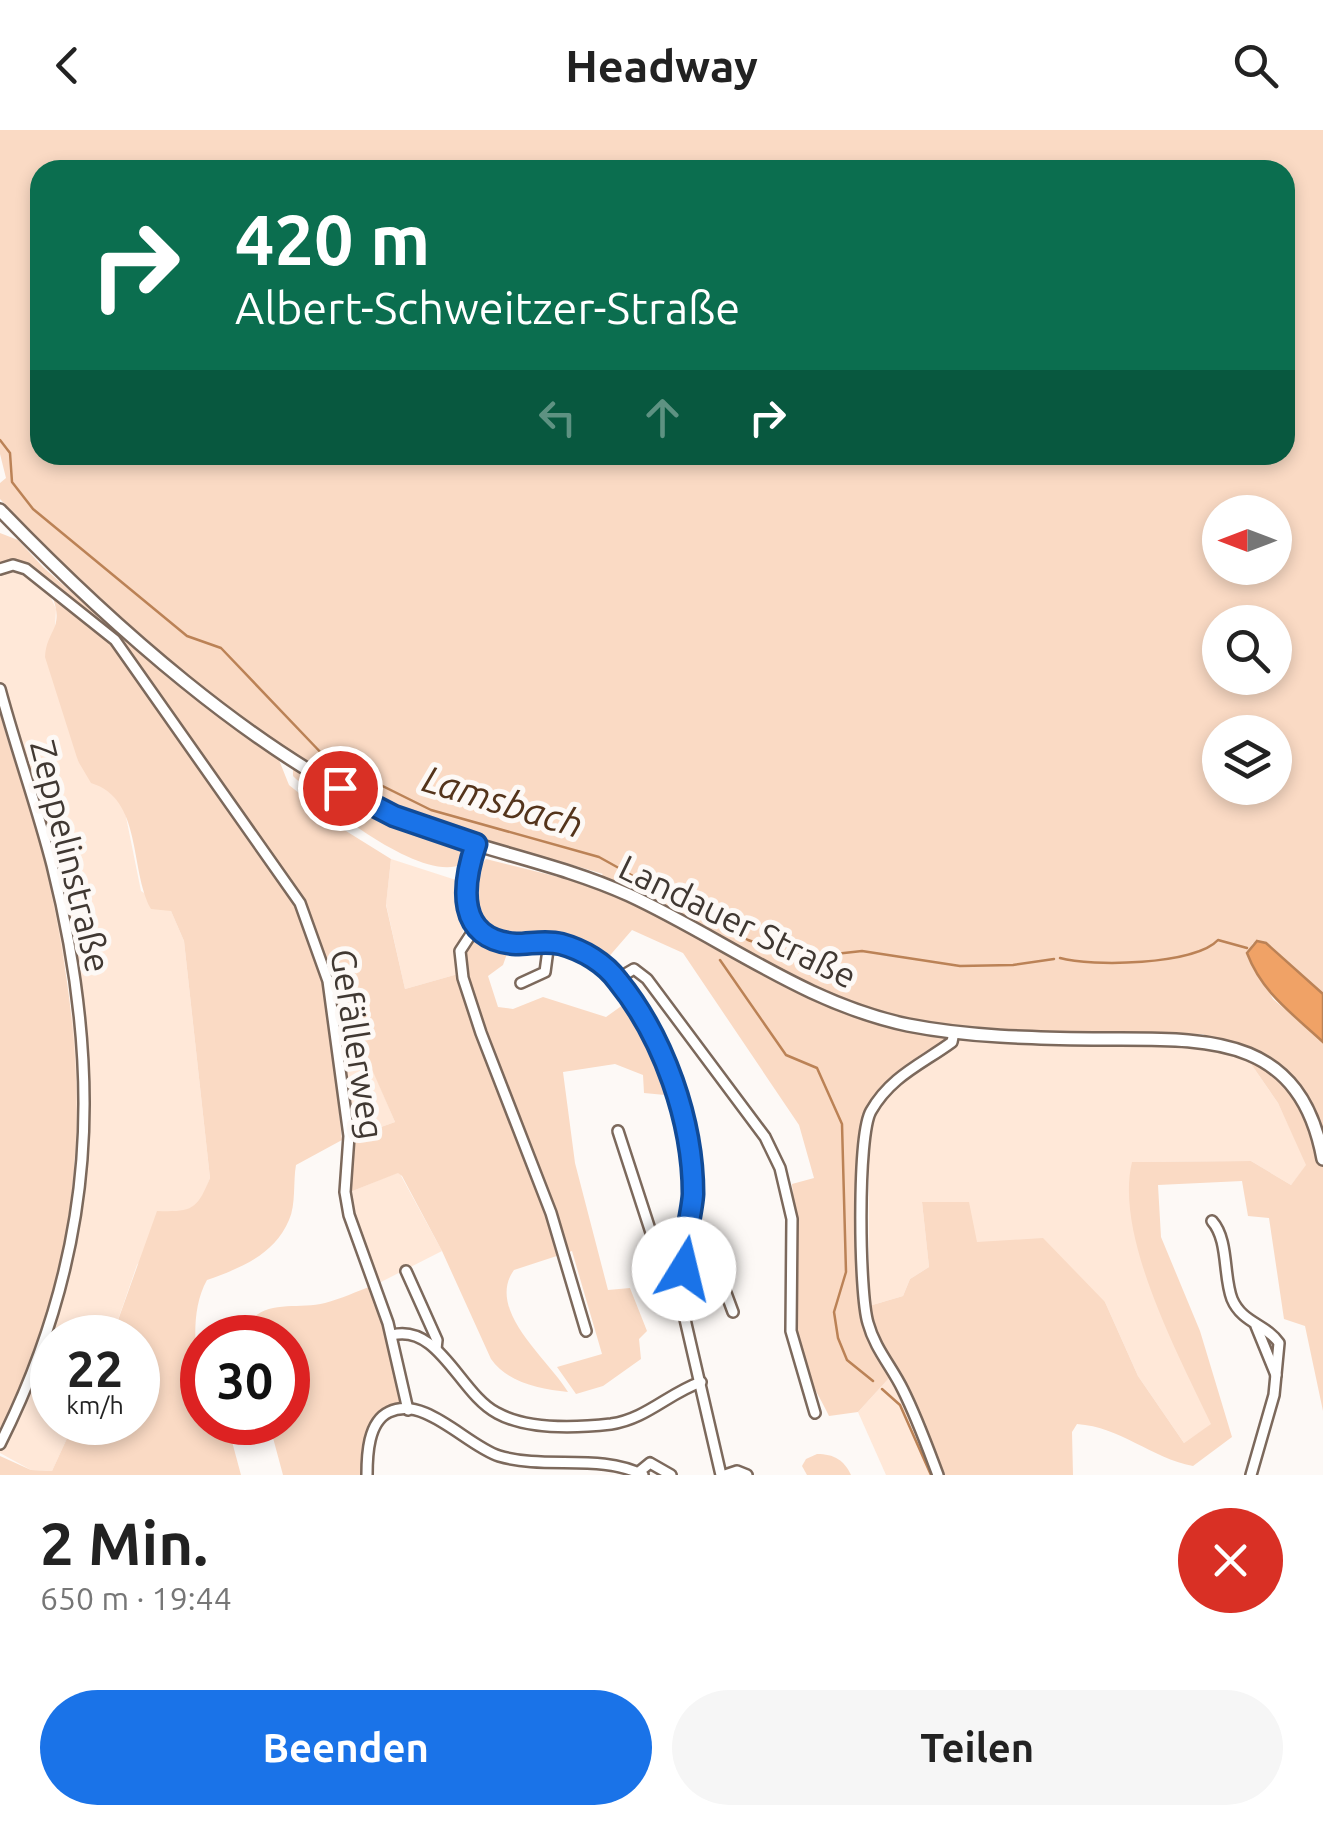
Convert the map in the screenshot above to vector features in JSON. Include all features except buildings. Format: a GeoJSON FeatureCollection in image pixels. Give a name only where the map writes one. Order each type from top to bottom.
{"type":"FeatureCollection","features":[{"type":"Feature","properties":{"kind":"main road","name":"Landauer Straße"},"geometry":{"type":"LineString","coordinates":[[2,517],[144,645],[287,755],[367,803],[629,895],[821,998],[905,1024],[954,1032],[1194,1040],[1237,1048],[1272,1066],[1302,1098],[1314,1123],[1323,1159]]}},
{"type":"Feature","properties":{"kind":"street","name":"Gefällerweg"},"geometry":{"type":"LineString","coordinates":[[0,569],[14,565],[26,569],[79,606],[115,640],[300,904],[328,980],[349,1136],[349,1215],[392,1334],[408,1410]]}},
{"type":"Feature","properties":{"kind":"street","name":"Zeppelinstraße"},"geometry":{"type":"LineString","coordinates":[[0,690],[60,900],[74,968],[83,1083],[79,1214],[36,1366],[0,1444]]}},
{"type":"Feature","properties":{"kind":"street"},"geometry":{"type":"LineString","coordinates":[[476,844],[463,894],[478,926],[506,942],[549,942],[587,955],[617,979],[655,1043],[678,1102],[692,1174],[690,1234],[682,1261],[684,1269],[675,1276]]}},
{"type":"Feature","properties":{"kind":"street"},"geometry":{"type":"LineString","coordinates":[[478,926],[460,950],[463,978],[501,1092],[552,1213],[586,1331]]}},
{"type":"Feature","properties":{"kind":"street"},"geometry":{"type":"LineString","coordinates":[[521,983],[545,972],[549,942]]}},
{"type":"Feature","properties":{"kind":"street"},"geometry":{"type":"LineString","coordinates":[[617,979],[634,969],[647,979],[773,1152],[791,1207],[788,1296],[793,1342],[816,1413]]}},
{"type":"Feature","properties":{"kind":"street"},"geometry":{"type":"LineString","coordinates":[[938,1475],[915,1416],[878,1351],[868,1323],[863,1151],[868,1119],[880,1099],[907,1069],[952,1042],[954,1032]]}},
{"type":"Feature","properties":{"kind":"street"},"geometry":{"type":"LineString","coordinates":[[618,1132],[657,1251],[666,1262],[667,1274],[675,1276]]}},
{"type":"Feature","properties":{"kind":"street"},"geometry":{"type":"LineString","coordinates":[[1212,1221],[1219,1233],[1234,1304],[1279,1344],[1277,1378],[1251,1475]]}},
{"type":"Feature","properties":{"kind":"street"},"geometry":{"type":"LineString","coordinates":[[690,1234],[706,1239],[733,1312]]}},
{"type":"Feature","properties":{"kind":"street"},"geometry":{"type":"LineString","coordinates":[[666,1262],[676,1257],[682,1261]]}},
{"type":"Feature","properties":{"kind":"street"},"geometry":{"type":"LineString","coordinates":[[406,1272],[434,1332],[436,1349]]}},
{"type":"Feature","properties":{"kind":"street"},"geometry":{"type":"LineString","coordinates":[[675,1276],[680,1313],[723,1475],[737,1471],[747,1475]]}},
{"type":"Feature","properties":{"kind":"street"},"geometry":{"type":"LineString","coordinates":[[392,1334],[412,1334],[436,1349],[480,1402],[508,1418],[534,1424],[620,1422],[701,1382]]}},
{"type":"Feature","properties":{"kind":"street"},"geometry":{"type":"LineString","coordinates":[[368,1475],[368,1453],[378,1422],[390,1411],[408,1410],[428,1415],[474,1445],[503,1457],[538,1464],[603,1465],[641,1474],[650,1462],[672,1475]]}},
{"type":"Feature","properties":{"kind":"shaded area"},"geometry":{"type":"Polygon","coordinates":[[[0,130],[1323,130],[1323,994],[1266,943],[1253,943],[1247,953],[1273,999],[1323,1042],[1323,1411],[1305,1326],[1284,1319],[1269,1218],[1248,1216],[1242,1181],[1158,1185],[1161,1237],[1200,1331],[1232,1437],[1193,1466],[1108,1431],[1077,1424],[1072,1432],[1073,1475],[945,1475],[919,1410],[887,1362],[868,1314],[869,1306],[903,1296],[910,1279],[929,1267],[922,1202],[969,1202],[977,1242],[1043,1238],[1105,1302],[1138,1376],[1184,1443],[1211,1424],[1167,1331],[1141,1259],[1132,1225],[1132,1162],[1251,1161],[1291,1185],[1306,1165],[1278,1103],[1249,1061],[1203,1034],[1041,1032],[942,1024],[948,1038],[883,1085],[867,1107],[862,1122],[858,1240],[862,1296],[868,1331],[890,1377],[858,1412],[829,1416],[804,1367],[795,1330],[792,1184],[814,1178],[799,1125],[683,953],[632,930],[606,960],[570,942],[487,929],[477,919],[471,902],[469,876],[486,859],[591,885],[603,874],[395,807],[316,767],[266,736],[171,663],[81,582],[0,499],[0,483],[6,478],[0,454],[0,130]]]}},
{"type":"Feature","properties":{"kind":"shaded area"},"geometry":{"type":"Polygon","coordinates":[[[0,533],[18,540],[167,677],[279,760],[289,785],[346,831],[391,859],[386,905],[405,989],[465,972],[462,950],[475,936],[509,948],[503,965],[488,976],[498,1007],[513,1009],[543,997],[606,1017],[627,1002],[660,1066],[665,1095],[644,1093],[643,1075],[615,1064],[563,1072],[575,1163],[608,1290],[630,1288],[647,1331],[639,1339],[641,1359],[603,1386],[576,1394],[557,1367],[602,1354],[572,1251],[514,1270],[507,1285],[513,1318],[568,1392],[525,1383],[498,1367],[402,1176],[398,1173],[350,1192],[353,1137],[395,1122],[360,1042],[332,1048],[342,1140],[296,1165],[294,1200],[283,1232],[244,1265],[207,1280],[197,1315],[180,1315],[180,1445],[233,1445],[241,1475],[0,1475],[0,1456],[31,1470],[52,1471],[64,1445],[160,1445],[160,1315],[120,1315],[157,1211],[192,1207],[210,1178],[184,941],[171,911],[151,909],[127,819],[119,804],[108,791],[91,783],[78,761],[45,657],[57,617],[53,598],[22,562],[0,565],[0,533]]]}},
{"type":"Feature","properties":{"kind":"shaded area"},"geometry":{"type":"Polygon","coordinates":[[[12,560],[41,575],[56,609],[55,627],[78,761],[124,807],[141,891],[171,911],[184,941],[210,1178],[201,1202],[183,1212],[137,1265],[120,1315],[42,1315],[76,1178],[71,994],[39,840],[0,713],[0,565],[12,560]]]}},
{"type":"Feature","properties":{"kind":"shaded area"},"geometry":{"type":"Polygon","coordinates":[[[0,713],[36,828],[57,922],[76,1069],[76,1141],[69,1212],[55,1283],[45,1315],[30,1315],[30,1360],[0,1429],[0,713]]]}},
{"type":"Feature","properties":{"kind":"shaded area"},"geometry":{"type":"Polygon","coordinates":[[[293,767],[397,824],[459,847],[462,864],[444,867],[423,862],[373,838],[293,776],[293,767]]]}},
{"type":"Feature","properties":{"kind":"shaded area"},"geometry":{"type":"Polygon","coordinates":[[[391,859],[456,880],[466,922],[455,955],[458,974],[405,989],[386,904],[391,859]]]}},
{"type":"Feature","properties":{"kind":"shaded area"},"geometry":{"type":"Polygon","coordinates":[[[1257,941],[1266,943],[1323,994],[1323,1042],[1261,980],[1247,953],[1257,941]]]}},
{"type":"Feature","properties":{"kind":"shaded area"},"geometry":{"type":"Polygon","coordinates":[[[959,1039],[1190,1043],[1249,1061],[1278,1103],[1307,1165],[1291,1185],[1251,1161],[1132,1162],[1191,1381],[1212,1424],[1184,1443],[1138,1376],[1105,1302],[977,1242],[922,1202],[929,1267],[910,1279],[903,1296],[869,1306],[869,1129],[878,1109],[902,1079],[959,1039]]]}},
{"type":"Feature","properties":{"kind":"shaded area"},"geometry":{"type":"Polygon","coordinates":[[[361,1042],[395,1122],[353,1137],[339,1046],[361,1042]]]}},
{"type":"Feature","properties":{"kind":"shaded area"},"geometry":{"type":"Polygon","coordinates":[[[399,1172],[442,1251],[379,1283],[358,1229],[350,1192],[399,1172]]]}},
{"type":"Feature","properties":{"kind":"shaded area"},"geometry":{"type":"Polygon","coordinates":[[[372,1286],[402,1393],[399,1402],[371,1423],[361,1475],[283,1475],[275,1445],[310,1445],[310,1315],[258,1315],[276,1307],[325,1303],[372,1286]]]}},
{"type":"Feature","properties":{"kind":"shaded area"},"geometry":{"type":"Polygon","coordinates":[[[30,1363],[30,1445],[64,1445],[52,1471],[31,1470],[0,1453],[0,1429],[30,1363]]]}},
{"type":"Feature","properties":{"kind":"shaded area"},"geometry":{"type":"Polygon","coordinates":[[[890,1377],[919,1410],[945,1475],[886,1475],[858,1412],[890,1377]]]}},
{"type":"Feature","properties":{"kind":"shaded area"},"geometry":{"type":"Polygon","coordinates":[[[817,1454],[838,1459],[851,1475],[807,1475],[802,1466],[817,1454]]]}},
{"type":"Feature","properties":{"kind":"waterway","name":"Lamsbach"},"geometry":{"type":"LineString","coordinates":[[0,440],[10,453],[12,482],[33,509],[187,636],[221,648],[326,758],[431,810],[599,857],[748,940],[799,958],[862,951],[960,966],[1054,959]]}},
{"type":"Feature","properties":{"kind":"waterway","name":"Lamsbach"},"geometry":{"type":"LineString","coordinates":[[1060,958],[1142,962],[1188,955],[1218,940],[1247,948]]}},
{"type":"Feature","properties":{"kind":"waterway"},"geometry":{"type":"LineString","coordinates":[[720,960],[786,1055],[817,1068],[842,1124],[846,1272],[834,1312],[847,1360],[873,1381]]}},
{"type":"Feature","properties":{"kind":"waterway"},"geometry":{"type":"LineString","coordinates":[[882,1389],[900,1405],[931,1475]]}},
{"type":"Feature","properties":{"kind":"route"},"geometry":{"type":"LineString","coordinates":[[340,788],[394,816],[476,844],[464,877],[463,894],[470,915],[486,934],[517,944],[565,945],[610,971],[626,991],[667,1069],[686,1129],[693,1192],[684,1269]]}}]}
